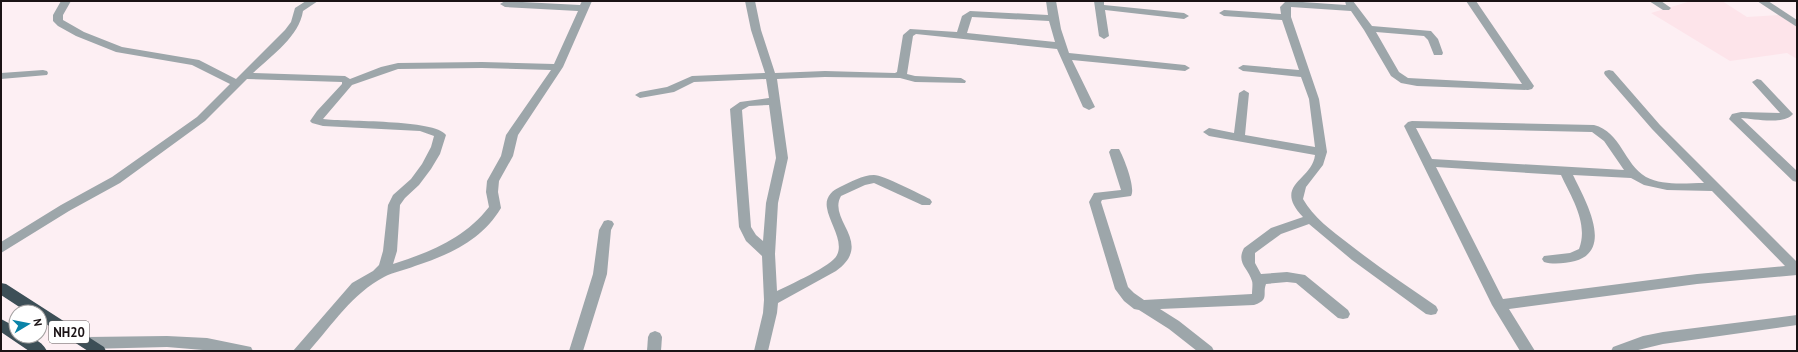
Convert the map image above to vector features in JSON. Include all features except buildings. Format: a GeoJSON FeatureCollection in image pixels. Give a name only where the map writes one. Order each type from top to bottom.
{"type":"FeatureCollection","features":[{"type":"Feature","properties":{"kind":"highway","name":"NH20"},"geometry":{"type":"LineString","coordinates":[[1,288],[25,304]]}},
{"type":"Feature","properties":{"kind":"highway","name":"NH20"},"geometry":{"type":"LineString","coordinates":[[48,319],[93,347]]}},
{"type":"Feature","properties":{"kind":"highway","name":"NH20"},"geometry":{"type":"LineString","coordinates":[[30,344],[40,351]]}},
{"type":"Feature","properties":{"kind":"street"},"geometry":{"type":"LineString","coordinates":[[66,1],[58,15],[58,21],[61,24],[80,34],[120,50],[195,62],[242,80],[345,79],[348,83]]}},
{"type":"Feature","properties":{"kind":"street"},"geometry":{"type":"LineString","coordinates":[[1,248],[65,208],[126,173],[201,119],[242,80],[294,26],[298,10],[314,1]]}},
{"type":"Feature","properties":{"kind":"street"},"geometry":{"type":"LineString","coordinates":[[750,1],[756,30],[771,75],[782,158],[772,203],[768,254],[771,300],[770,313],[761,351]]}},
{"type":"Feature","properties":{"kind":"street"},"geometry":{"type":"LineString","coordinates":[[1051,1],[1053,18],[1063,51],[1089,107]]}},
{"type":"Feature","properties":{"kind":"street"},"geometry":{"type":"LineString","coordinates":[[1431,310],[1311,219],[1303,210],[1297,198],[1298,189],[1319,164],[1322,158],[1316,105],[1286,17],[1284,7],[1288,4],[1350,4],[1369,29],[1395,74],[1405,81],[1417,83],[1528,87],[1528,82],[1471,1]]}},
{"type":"Feature","properties":{"kind":"street"},"geometry":{"type":"LineString","coordinates":[[1654,1],[1666,8]]}},
{"type":"Feature","properties":{"kind":"street"},"geometry":{"type":"LineString","coordinates":[[1762,1],[1797,24]]}},
{"type":"Feature","properties":{"kind":"street"},"geometry":{"type":"LineString","coordinates":[[300,351],[357,287],[378,274],[454,247],[490,216],[495,208],[492,192],[493,181],[507,156],[512,135],[558,67],[585,5],[505,4]]}},
{"type":"Feature","properties":{"kind":"street"},"geometry":{"type":"LineString","coordinates":[[1104,36],[1100,4],[1184,16]]}},
{"type":"Feature","properties":{"kind":"street"},"geometry":{"type":"LineString","coordinates":[[1224,13],[1286,17]]}},
{"type":"Feature","properties":{"kind":"street"},"geometry":{"type":"LineString","coordinates":[[961,35],[967,16],[970,14],[1053,18]]}},
{"type":"Feature","properties":{"kind":"street"},"geometry":{"type":"LineString","coordinates":[[1369,29],[1427,33],[1433,39],[1438,53]]}},
{"type":"Feature","properties":{"kind":"street"},"geometry":{"type":"LineString","coordinates":[[900,75],[902,72],[908,35],[910,33],[924,31],[961,35],[1185,68]]}},
{"type":"Feature","properties":{"kind":"street"},"geometry":{"type":"LineString","coordinates":[[378,274],[385,267],[388,260],[394,205],[397,198],[423,172],[439,142],[440,135],[420,128],[323,123],[316,121],[321,113],[348,83],[398,66],[482,65],[558,67]]}},
{"type":"Feature","properties":{"kind":"street"},"geometry":{"type":"LineString","coordinates":[[1243,68],[1306,74]]}},
{"type":"Feature","properties":{"kind":"street"},"geometry":{"type":"LineString","coordinates":[[1,76],[43,73]]}},
{"type":"Feature","properties":{"kind":"street"},"geometry":{"type":"LineString","coordinates":[[1609,73],[1656,127],[1797,270]]}},
{"type":"Feature","properties":{"kind":"street"},"geometry":{"type":"LineString","coordinates":[[640,95],[670,90],[692,79],[771,75],[900,75],[915,79],[961,81]]}},
{"type":"Feature","properties":{"kind":"street"},"geometry":{"type":"LineString","coordinates":[[1757,82],[1786,111],[1787,114],[1779,117],[1741,115],[1736,116],[1734,119],[1797,178]]}},
{"type":"Feature","properties":{"kind":"street"},"geometry":{"type":"LineString","coordinates":[[1239,137],[1244,93]]}},
{"type":"Feature","properties":{"kind":"street"},"geometry":{"type":"LineString","coordinates":[[768,254],[751,238],[745,227],[736,109],[745,104],[774,101]]}},
{"type":"Feature","properties":{"kind":"street"},"geometry":{"type":"LineString","coordinates":[[1528,351],[1499,305],[1441,193],[1410,126],[1412,124],[1433,123],[1594,129],[1604,133],[1633,174]]}},
{"type":"Feature","properties":{"kind":"street"},"geometry":{"type":"LineString","coordinates":[[1209,132],[1321,152]]}},
{"type":"Feature","properties":{"kind":"street"},"geometry":{"type":"LineString","coordinates":[[1115,152],[1127,186],[1127,193],[1098,196],[1095,202],[1120,284],[1129,298],[1174,325],[1207,351]]}},
{"type":"Feature","properties":{"kind":"street"},"geometry":{"type":"LineString","coordinates":[[1428,163],[1565,172],[1633,174],[1650,183],[1661,185],[1714,187]]}},
{"type":"Feature","properties":{"kind":"street"},"geometry":{"type":"LineString","coordinates":[[1549,259],[1576,256],[1583,253],[1586,249],[1589,235],[1588,222],[1565,172]]}},
{"type":"Feature","properties":{"kind":"street"},"geometry":{"type":"LineString","coordinates":[[771,300],[818,275],[843,259],[846,252],[845,244],[832,206],[834,196],[837,193],[862,181],[875,179],[926,202]]}},
{"type":"Feature","properties":{"kind":"street"},"geometry":{"type":"LineString","coordinates":[[1139,304],[1254,300],[1259,296],[1259,282],[1248,263],[1247,258],[1249,251],[1276,231],[1311,219]]}},
{"type":"Feature","properties":{"kind":"street"},"geometry":{"type":"LineString","coordinates":[[576,351],[600,274],[605,230],[608,224]]}},
{"type":"Feature","properties":{"kind":"street"},"geometry":{"type":"LineString","coordinates":[[1499,305],[1697,279],[1797,270]]}},
{"type":"Feature","properties":{"kind":"street"},"geometry":{"type":"LineString","coordinates":[[1259,282],[1266,278],[1287,277],[1300,279],[1343,314]]}},
{"type":"Feature","properties":{"kind":"street"},"geometry":{"type":"LineString","coordinates":[[1618,351],[1643,342],[1663,338],[1797,320]]}},
{"type":"Feature","properties":{"kind":"street"},"geometry":{"type":"LineString","coordinates":[[654,336],[654,351]]}},
{"type":"Feature","properties":{"kind":"street"},"geometry":{"type":"LineString","coordinates":[[93,347],[188,343],[234,348],[246,351]]}},
{"type":"Feature","properties":{"kind":"shaded area"},"geometry":{"type":"Polygon","coordinates":[[[1691,1],[1722,1],[1747,17],[1779,15],[1797,27],[1797,59],[1787,53],[1730,61],[1651,13],[1691,1]]]}}]}
